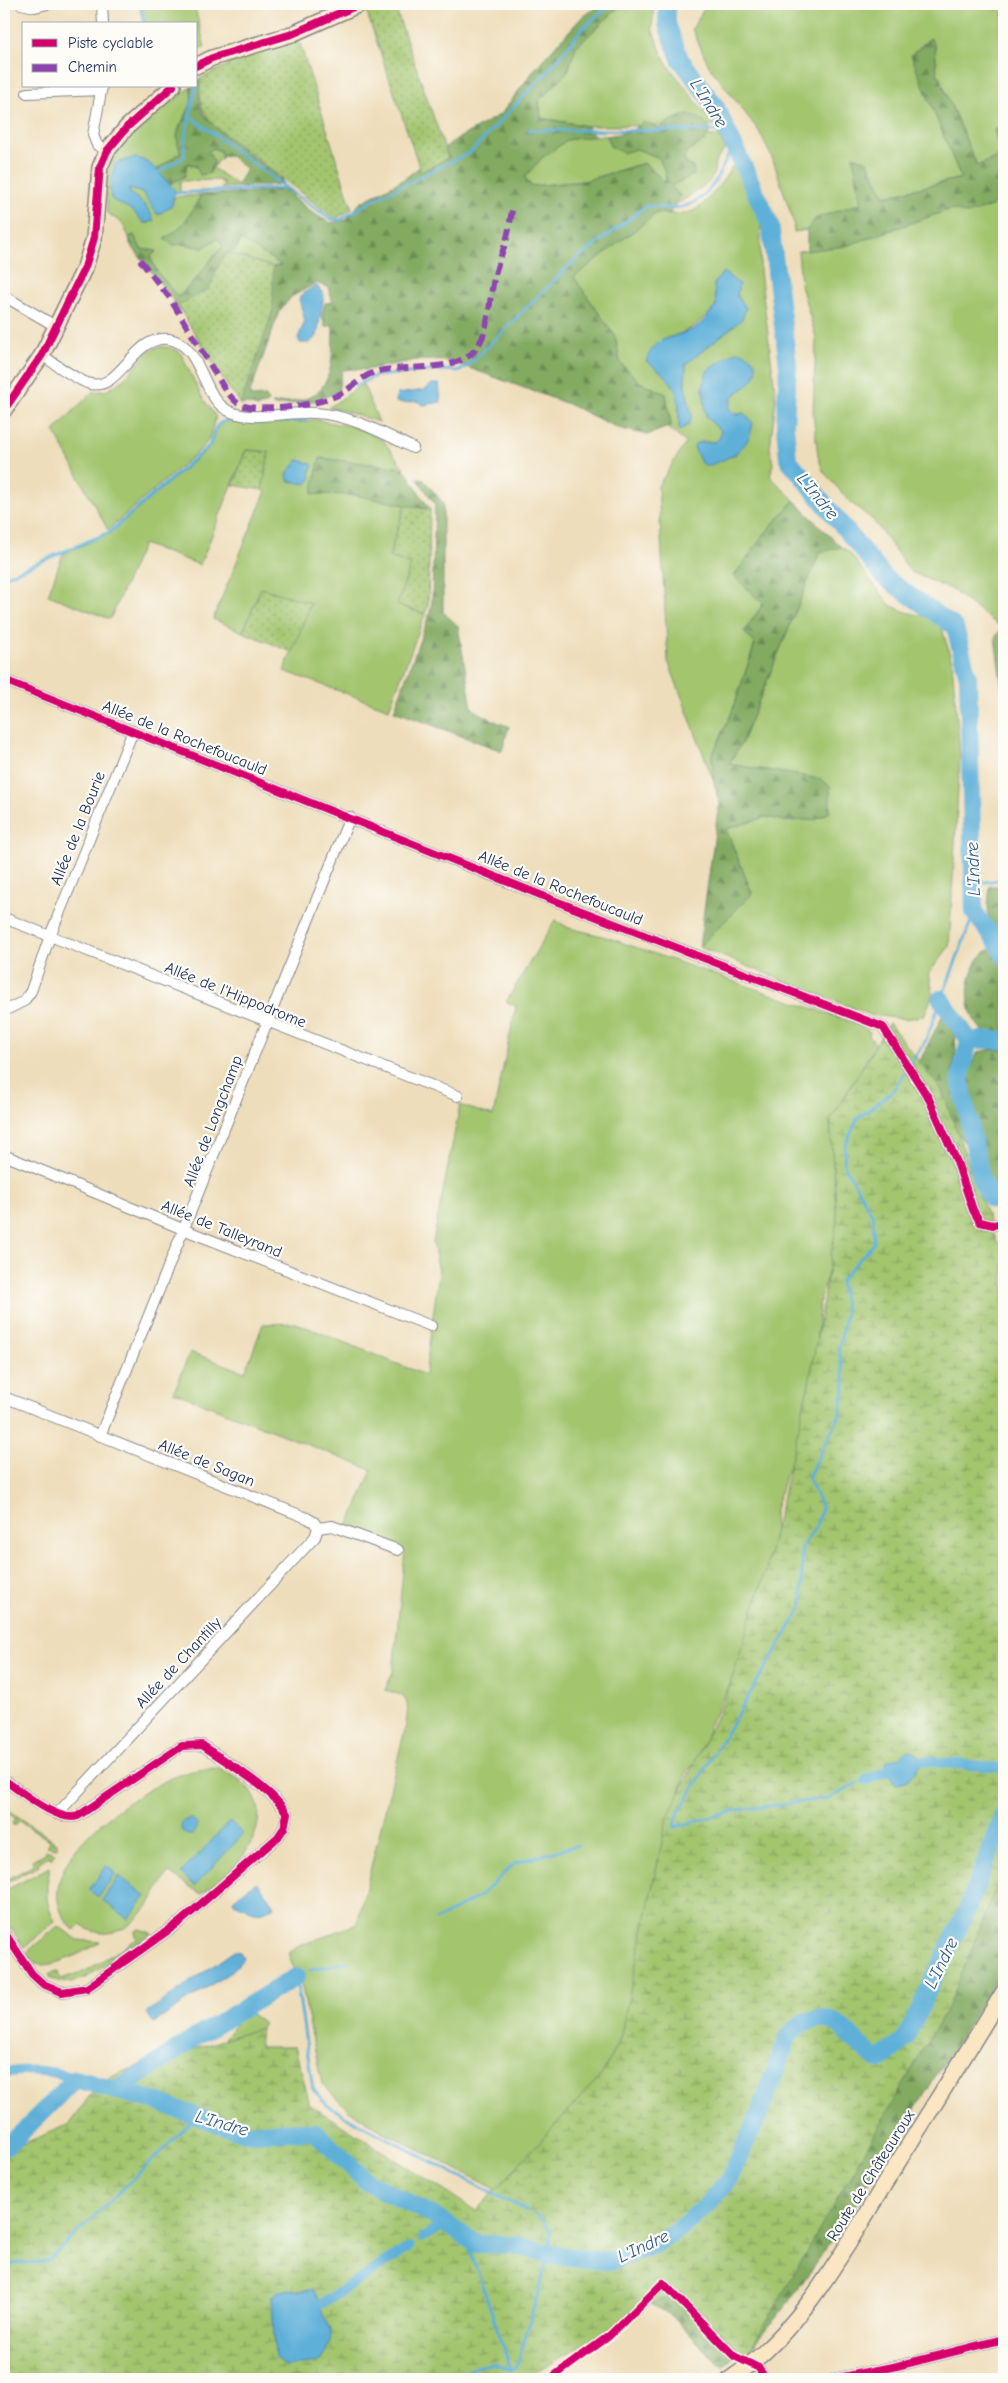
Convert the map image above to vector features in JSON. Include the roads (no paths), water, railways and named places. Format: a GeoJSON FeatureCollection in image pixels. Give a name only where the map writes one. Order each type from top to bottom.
{"type":"FeatureCollection","features":[{"type":"Feature","properties":{"kind":"main road"},"geometry":{"type":"LineString","coordinates":[[198,65],[212,58],[299,32],[360,4]]}},
{"type":"Feature","properties":{"kind":"main road"},"geometry":{"type":"LineString","coordinates":[[4,410],[42,355],[90,253],[94,238],[100,167],[107,151],[127,127],[171,88]]}},
{"type":"Feature","properties":{"kind":"main road","name":"Route de Châteauroux"},"geometry":{"type":"LineString","coordinates":[[730,2379],[770,2348],[814,2297],[1003,1995]]}},
{"type":"Feature","properties":{"kind":"street"},"geometry":{"type":"LineString","coordinates":[[21,4],[35,7],[48,4]]}},
{"type":"Feature","properties":{"kind":"street"},"geometry":{"type":"LineString","coordinates":[[102,4],[103,22]]}},
{"type":"Feature","properties":{"kind":"street"},"geometry":{"type":"LineString","coordinates":[[27,93],[102,88],[93,135],[97,145],[107,151]]}},
{"type":"Feature","properties":{"kind":"street"},"geometry":{"type":"LineString","coordinates":[[4,296],[57,326]]}},
{"type":"Feature","properties":{"kind":"street"},"geometry":{"type":"LineString","coordinates":[[42,355],[88,383],[98,384],[117,374],[142,346],[155,340],[169,340],[183,345],[190,353],[215,397],[230,412],[262,416],[314,413],[337,417],[371,428],[413,448]]}},
{"type":"Feature","properties":{"kind":"street","name":"Allée de la Rochefoucauld"},"geometry":{"type":"LineString","coordinates":[[4,680],[350,817],[558,902],[883,1027],[929,1098],[953,1153],[973,1210],[980,1222],[992,1225],[1004,1223]]}},
{"type":"Feature","properties":{"kind":"street","name":"Allée de la Bourie"},"geometry":{"type":"LineString","coordinates":[[4,1011],[24,1001],[30,991],[50,936],[133,731]]}},
{"type":"Feature","properties":{"kind":"street","name":"Allée de Longchamp"},"geometry":{"type":"LineString","coordinates":[[100,1436],[185,1230],[266,1023],[350,817]]}},
{"type":"Feature","properties":{"kind":"street","name":"Allée de l'Hippodrome"},"geometry":{"type":"LineString","coordinates":[[4,918],[266,1023],[458,1096]]}},
{"type":"Feature","properties":{"kind":"street","name":"Allée de Talleyrand"},"geometry":{"type":"LineString","coordinates":[[4,1156],[185,1230],[431,1326]]}},
{"type":"Feature","properties":{"kind":"street","name":"Allée de Sagan"},"geometry":{"type":"LineString","coordinates":[[4,1397],[307,1518],[314,1522],[318,1528]]}},
{"type":"Feature","properties":{"kind":"street"},"geometry":{"type":"LineString","coordinates":[[318,1528],[332,1526],[398,1550]]}},
{"type":"Feature","properties":{"kind":"street","name":"Allée de Chantilly"},"geometry":{"type":"LineString","coordinates":[[56,1814],[315,1537],[318,1528]]}},
{"type":"Feature","properties":{"kind":"street"},"geometry":{"type":"LineString","coordinates":[[4,1780],[56,1814],[70,1818],[78,1816],[182,1746],[194,1744],[202,1745],[282,1805],[287,1814],[286,1821],[278,1837],[168,1931],[87,1988],[62,1992],[43,1984],[32,1974],[4,1932]]}},
{"type":"Feature","properties":{"kind":"street"},"geometry":{"type":"LineString","coordinates":[[834,2379],[898,2366],[1004,2339]]}},
{"type":"Feature","properties":{"kind":"street"},"geometry":{"type":"LineString","coordinates":[[750,2365],[759,2368],[766,2379]]}},
{"type":"Feature","properties":{"kind":"water"},"geometry":{"type":"Polygon","coordinates":[[[133,158],[145,161],[151,165],[175,190],[172,205],[158,215],[143,193],[129,189],[130,193],[147,209],[154,221],[144,223],[133,211],[111,199],[110,186],[115,164],[133,158]]]}},
{"type":"Feature","properties":{"kind":"water"},"geometry":{"type":"Polygon","coordinates":[[[723,272],[739,284],[737,296],[746,308],[742,319],[686,364],[685,387],[692,416],[688,425],[679,431],[679,407],[675,390],[665,376],[646,361],[650,352],[661,341],[688,331],[702,323],[716,306],[714,284],[723,272]]]}},
{"type":"Feature","properties":{"kind":"water"},"geometry":{"type":"Polygon","coordinates":[[[316,285],[324,295],[317,336],[309,343],[300,343],[298,338],[305,321],[299,299],[301,295],[316,285]]]}},
{"type":"Feature","properties":{"kind":"water"},"geometry":{"type":"Polygon","coordinates":[[[738,351],[750,356],[756,365],[756,369],[753,380],[732,397],[729,409],[736,415],[744,413],[753,423],[751,432],[748,440],[732,456],[708,466],[701,463],[694,447],[696,443],[715,442],[720,438],[721,431],[706,417],[703,386],[707,371],[738,351]]]}},
{"type":"Feature","properties":{"kind":"water"},"geometry":{"type":"Polygon","coordinates":[[[432,384],[439,384],[441,402],[423,405],[417,401],[396,402],[397,394],[425,390],[432,384]]]}},
{"type":"Feature","properties":{"kind":"water"},"geometry":{"type":"Polygon","coordinates":[[[298,460],[313,466],[310,471],[311,479],[307,484],[288,481],[287,474],[298,460]]]}},
{"type":"Feature","properties":{"kind":"water"},"geometry":{"type":"Polygon","coordinates":[[[911,1750],[918,1754],[923,1761],[907,1782],[896,1784],[889,1773],[887,1761],[901,1757],[906,1751],[911,1750]]]}},
{"type":"Feature","properties":{"kind":"water"},"geometry":{"type":"Polygon","coordinates":[[[189,1819],[195,1821],[197,1827],[195,1833],[189,1835],[183,1833],[181,1827],[183,1821],[189,1819]]]}},
{"type":"Feature","properties":{"kind":"water"},"geometry":{"type":"Polygon","coordinates":[[[230,1821],[243,1834],[195,1886],[181,1873],[230,1821]]]}},
{"type":"Feature","properties":{"kind":"water"},"geometry":{"type":"Polygon","coordinates":[[[106,1866],[116,1873],[98,1897],[89,1890],[106,1866]]]}},
{"type":"Feature","properties":{"kind":"water"},"geometry":{"type":"Polygon","coordinates":[[[119,1876],[146,1896],[128,1919],[102,1900],[119,1876]]]}},
{"type":"Feature","properties":{"kind":"water"},"geometry":{"type":"Polygon","coordinates":[[[255,1883],[258,1883],[274,1906],[259,1913],[234,1903],[233,1900],[255,1883]]]}},
{"type":"Feature","properties":{"kind":"water"},"geometry":{"type":"Polygon","coordinates":[[[234,1951],[240,1952],[243,1959],[232,1971],[154,2023],[146,2013],[234,1951]]]}},
{"type":"Feature","properties":{"kind":"water"},"geometry":{"type":"Polygon","coordinates":[[[313,2290],[319,2298],[323,2314],[330,2326],[331,2335],[328,2346],[317,2363],[285,2367],[275,2358],[272,2297],[277,2291],[313,2290]]]}},
{"type":"Feature","properties":{"kind":"waterway"},"geometry":{"type":"LineString","coordinates":[[141,4],[145,22]]}},
{"type":"Feature","properties":{"kind":"waterway"},"geometry":{"type":"LineString","coordinates":[[191,117],[286,188],[331,219],[340,220],[377,198],[471,152],[554,64],[581,30],[603,11],[616,4]]}},
{"type":"Feature","properties":{"kind":"waterway","name":"L'Indre"},"geometry":{"type":"LineString","coordinates":[[667,4],[667,24],[680,59],[716,107],[770,224],[788,365],[785,425],[788,459],[885,578],[955,627],[968,677],[974,913],[1000,946],[1004,956]]}},
{"type":"Feature","properties":{"kind":"waterway"},"geometry":{"type":"LineString","coordinates":[[157,173],[184,157],[185,137],[196,88]]}},
{"type":"Feature","properties":{"kind":"waterway"},"geometry":{"type":"LineString","coordinates":[[529,130],[727,131]]}},
{"type":"Feature","properties":{"kind":"waterway"},"geometry":{"type":"LineString","coordinates":[[355,386],[375,376],[439,370],[460,371],[470,364],[574,261],[645,207],[672,208],[685,206],[695,202],[704,195],[718,177],[733,144]]}},
{"type":"Feature","properties":{"kind":"waterway"},"geometry":{"type":"LineString","coordinates":[[175,193],[285,188]]}},
{"type":"Feature","properties":{"kind":"waterway"},"geometry":{"type":"LineString","coordinates":[[258,423],[308,420]]}},
{"type":"Feature","properties":{"kind":"waterway"},"geometry":{"type":"LineString","coordinates":[[4,577],[110,532],[210,445],[218,424],[228,421],[250,422]]}},
{"type":"Feature","properties":{"kind":"waterway"},"geometry":{"type":"LineString","coordinates":[[973,884],[1004,879]]}},
{"type":"Feature","properties":{"kind":"waterway"},"geometry":{"type":"LineString","coordinates":[[674,1827],[679,1812],[802,1607],[802,1546],[816,1527],[822,1508],[808,1477],[840,1414],[845,1383],[839,1350],[846,1311],[840,1281],[874,1243],[873,1216],[844,1165],[845,1147],[857,1119],[893,1091],[926,1040],[974,913]]}},
{"type":"Feature","properties":{"kind":"waterway"},"geometry":{"type":"LineString","coordinates":[[941,999],[969,1040],[960,1079],[982,1182],[993,1200],[1004,1201]]}},
{"type":"Feature","properties":{"kind":"waterway"},"geometry":{"type":"LineString","coordinates":[[969,1040],[1004,1040]]}},
{"type":"Feature","properties":{"kind":"waterway"},"geometry":{"type":"LineString","coordinates":[[923,1761],[1004,1768]]}},
{"type":"Feature","properties":{"kind":"waterway"},"geometry":{"type":"LineString","coordinates":[[866,1780],[888,1771]]}},
{"type":"Feature","properties":{"kind":"waterway"},"geometry":{"type":"LineString","coordinates":[[675,1827],[738,1810],[830,1798],[858,1783]]}},
{"type":"Feature","properties":{"kind":"waterway","name":"L'Indre"},"geometry":{"type":"LineString","coordinates":[[4,2147],[15,2139],[75,2079],[148,2099],[244,2133],[314,2131],[367,2182],[436,2217],[476,2244],[515,2245],[549,2254],[609,2262],[654,2245],[680,2228],[707,2205],[729,2179],[759,2115],[788,2037],[799,2026],[813,2020],[829,2020],[836,2023],[867,2052],[880,2060],[905,2039],[967,1910],[1004,1814]]}},
{"type":"Feature","properties":{"kind":"waterway"},"geometry":{"type":"LineString","coordinates":[[436,1920],[480,1896],[515,1863],[578,1845]]}},
{"type":"Feature","properties":{"kind":"waterway"},"geometry":{"type":"LineString","coordinates":[[310,1970],[348,1962]]}},
{"type":"Feature","properties":{"kind":"waterway"},"geometry":{"type":"LineString","coordinates":[[296,1977],[313,2089],[327,2105],[359,2124],[527,2211]]}},
{"type":"Feature","properties":{"kind":"waterway"},"geometry":{"type":"LineString","coordinates":[[116,2091],[199,2035],[296,1977]]}},
{"type":"Feature","properties":{"kind":"waterway"},"geometry":{"type":"LineString","coordinates":[[4,2073],[40,2071],[58,2073],[75,2079]]}},
{"type":"Feature","properties":{"kind":"waterway"},"geometry":{"type":"LineString","coordinates":[[4,2268],[20,2263],[38,2263],[49,2260],[197,2117]]}},
{"type":"Feature","properties":{"kind":"waterway"},"geometry":{"type":"LineString","coordinates":[[452,2379],[479,2365],[494,2364],[511,2370],[517,2366],[549,2254],[551,2232],[540,2217],[534,2214]]}},
{"type":"Feature","properties":{"kind":"waterway"},"geometry":{"type":"LineString","coordinates":[[422,2238],[446,2224]]}},
{"type":"Feature","properties":{"kind":"waterway"},"geometry":{"type":"LineString","coordinates":[[466,2238],[511,2369]]}},
{"type":"Feature","properties":{"kind":"waterway"},"geometry":{"type":"LineString","coordinates":[[321,2304],[410,2247]]}}]}
